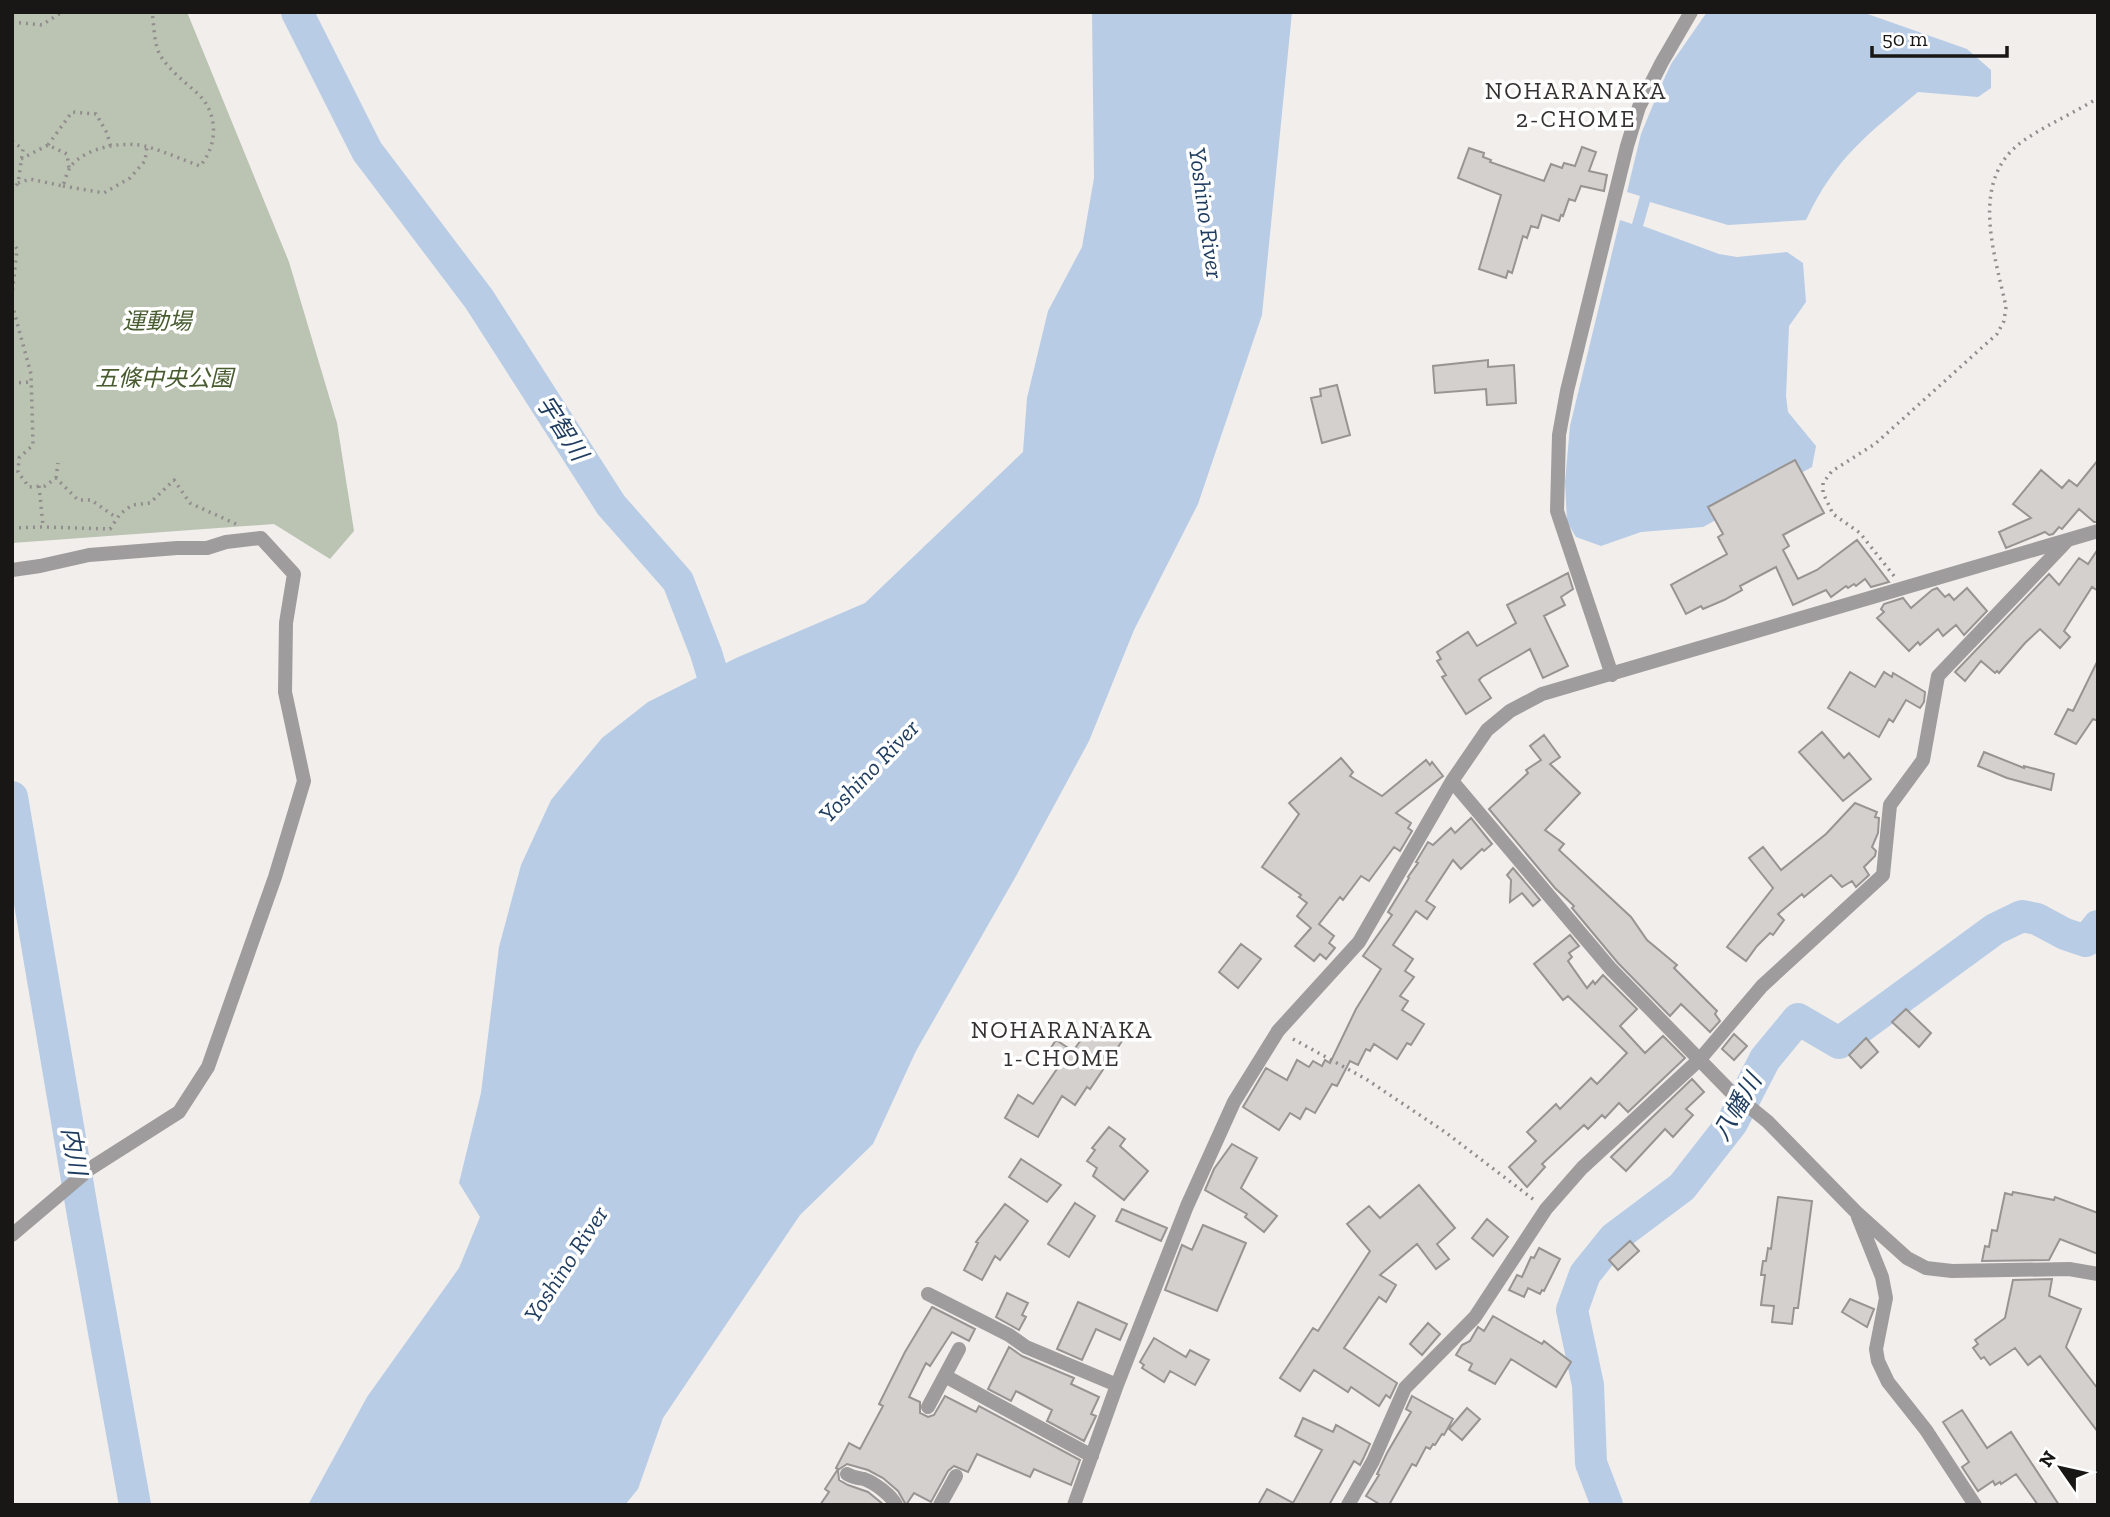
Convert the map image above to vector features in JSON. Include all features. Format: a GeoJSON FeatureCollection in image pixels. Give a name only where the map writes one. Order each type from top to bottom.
{"type":"FeatureCollection","features":[{"type":"Feature","properties":{"kind":"street"},"geometry":{"type":"LineString","coordinates":[[1612,675],[1557,511],[1559,435],[1567,391],[1639,107],[1691,12]]}},
{"type":"Feature","properties":{"kind":"street"},"geometry":{"type":"LineString","coordinates":[[1074,1505],[1186,1206],[1234,1102],[1279,1031],[1359,942],[1452,781],[1487,730],[1510,711],[1542,694],[2098,531]]}},
{"type":"Feature","properties":{"kind":"street"},"geometry":{"type":"LineString","coordinates":[[12,570],[89,555],[207,548],[226,542],[261,538],[294,574],[286,623],[285,692],[304,781],[275,877],[208,1067],[179,1112],[91,1168],[12,1235]]}},
{"type":"Feature","properties":{"kind":"street"},"geometry":{"type":"LineString","coordinates":[[1348,1505],[1373,1461],[1405,1388],[1475,1317],[1546,1209],[1582,1168],[1701,1058],[1762,986],[1883,875],[1890,805],[1923,760],[1938,676],[2067,541]]}},
{"type":"Feature","properties":{"kind":"street"},"geometry":{"type":"LineString","coordinates":[[1452,781],[1611,970],[1701,1058],[1730,1091],[1768,1122],[1856,1212],[1907,1258],[1926,1268],[1952,1271],[2069,1269],[2098,1274]]}},
{"type":"Feature","properties":{"kind":"street"},"geometry":{"type":"LineString","coordinates":[[1856,1212],[1882,1277],[1886,1298],[1877,1335],[1878,1362],[1888,1382],[1926,1430],[1975,1505]]}},
{"type":"Feature","properties":{"kind":"street"},"geometry":{"type":"LineString","coordinates":[[928,1294],[1009,1335],[1026,1347],[1117,1385]]}},
{"type":"Feature","properties":{"kind":"street"},"geometry":{"type":"LineString","coordinates":[[928,1407],[958,1349]]}},
{"type":"Feature","properties":{"kind":"street"},"geometry":{"type":"LineString","coordinates":[[945,1376],[1092,1456]]}},
{"type":"Feature","properties":{"kind":"street"},"geometry":{"type":"LineString","coordinates":[[847,1474],[856,1480],[863,1479],[893,1497],[897,1505]]}},
{"type":"Feature","properties":{"kind":"street"},"geometry":{"type":"LineString","coordinates":[[940,1505],[956,1476]]}},
{"type":"Feature","properties":{"kind":"path"},"geometry":{"type":"LineString","coordinates":[[12,22],[42,25],[62,12]]}},
{"type":"Feature","properties":{"kind":"path"},"geometry":{"type":"LineString","coordinates":[[69,168],[95,150],[132,144],[147,146],[200,166],[209,155],[215,122],[200,95],[183,82],[159,54],[152,12]]}},
{"type":"Feature","properties":{"kind":"path"},"geometry":{"type":"LineString","coordinates":[[1902,590],[1892,571],[1860,533],[1833,514],[1823,493],[1823,483],[1832,471],[1875,444],[1997,334],[2004,321],[2006,307],[1989,223],[1989,204],[1994,180],[2021,142],[2098,98]]}},
{"type":"Feature","properties":{"kind":"path"},"geometry":{"type":"LineString","coordinates":[[22,159],[48,145],[72,112],[96,114],[107,133],[111,148]]}},
{"type":"Feature","properties":{"kind":"path"},"geometry":{"type":"LineString","coordinates":[[12,141],[23,149],[18,183],[12,191]]}},
{"type":"Feature","properties":{"kind":"path"},"geometry":{"type":"LineString","coordinates":[[48,145],[67,155],[69,168],[63,186]]}},
{"type":"Feature","properties":{"kind":"path"},"geometry":{"type":"LineString","coordinates":[[18,183],[30,179],[104,193],[130,178],[145,160],[147,146]]}},
{"type":"Feature","properties":{"kind":"path"},"geometry":{"type":"LineString","coordinates":[[12,241],[17,249],[12,295]]}},
{"type":"Feature","properties":{"kind":"path"},"geometry":{"type":"LineString","coordinates":[[13,307],[31,382],[33,445],[19,458],[18,472],[29,486],[45,486],[56,478],[58,463]]}},
{"type":"Feature","properties":{"kind":"path"},"geometry":{"type":"LineString","coordinates":[[12,383],[31,382]]}},
{"type":"Feature","properties":{"kind":"path"},"geometry":{"type":"LineString","coordinates":[[56,478],[78,500],[91,500],[117,518]]}},
{"type":"Feature","properties":{"kind":"path"},"geometry":{"type":"LineString","coordinates":[[12,528],[110,529],[117,518],[132,505],[150,503],[174,480],[190,503],[238,525]]}},
{"type":"Feature","properties":{"kind":"path"},"geometry":{"type":"LineString","coordinates":[[38,486],[43,527]]}},
{"type":"Feature","properties":{"kind":"path"},"geometry":{"type":"LineString","coordinates":[[1279,1031],[1389,1094],[1445,1132],[1546,1209]]}},
{"type":"Feature","properties":{"kind":"green space","name":"五條中央公園"},"geometry":{"type":"Polygon","coordinates":[[[12,12],[187,12],[289,262],[337,423],[354,531],[330,559],[274,524],[12,543],[12,12]]]}},
{"type":"Feature","properties":{"kind":"water","name":"Yoshino River"},"geometry":{"type":"Polygon","coordinates":[[[1092,12],[1292,12],[1262,315],[1198,504],[1134,630],[1089,741],[916,1051],[873,1144],[800,1215],[663,1418],[638,1489],[625,1505],[308,1505],[367,1397],[459,1268],[480,1217],[459,1183],[481,1093],[499,947],[521,865],[551,800],[602,738],[648,702],[736,658],[865,603],[1023,452],[1027,398],[1048,311],[1082,247],[1094,178],[1092,12]]]}},
{"type":"Feature","properties":{"kind":"water"},"geometry":{"type":"Polygon","coordinates":[[[1707,12],[1862,12],[1967,49],[1991,70],[1991,88],[1978,97],[1918,92],[1854,149],[1829,180],[1806,220],[1728,225],[1650,202],[1643,226],[1719,254],[1737,257],[1787,252],[1803,263],[1806,302],[1789,326],[1786,396],[1788,412],[1816,446],[1812,467],[1703,527],[1641,532],[1601,546],[1576,537],[1567,522],[1565,482],[1570,426],[1620,220],[1632,224],[1640,196],[1627,192],[1641,134],[1671,64],[1707,12]]]}},
{"type":"Feature","properties":{"kind":"building"},"geometry":{"type":"Polygon","coordinates":[[[1582,147],[1596,152],[1589,171],[1607,175],[1604,191],[1581,186],[1575,201],[1569,199],[1559,221],[1542,215],[1538,228],[1531,226],[1527,238],[1523,236],[1512,273],[1508,271],[1506,278],[1479,269],[1501,195],[1458,178],[1469,148],[1484,153],[1483,157],[1491,160],[1490,162],[1544,181],[1551,164],[1562,168],[1564,163],[1575,166],[1582,147]]]}},
{"type":"Feature","properties":{"kind":"building"},"geometry":{"type":"Polygon","coordinates":[[[1488,360],[1488,367],[1514,365],[1516,403],[1487,405],[1486,389],[1435,393],[1433,366],[1488,360]]]}},
{"type":"Feature","properties":{"kind":"building"},"geometry":{"type":"Polygon","coordinates":[[[1337,385],[1350,435],[1322,443],[1311,398],[1321,396],[1320,389],[1337,385]]]}},
{"type":"Feature","properties":{"kind":"building"},"geometry":{"type":"Polygon","coordinates":[[[1795,460],[1824,513],[1783,535],[1789,546],[1783,550],[1798,579],[1817,570],[1857,540],[1889,582],[1871,587],[1865,579],[1856,586],[1846,586],[1831,597],[1826,590],[1793,605],[1776,567],[1740,586],[1742,590],[1724,600],[1703,609],[1701,606],[1686,614],[1671,585],[1727,554],[1718,537],[1723,534],[1708,507],[1795,460]]]}},
{"type":"Feature","properties":{"kind":"building"},"geometry":{"type":"Polygon","coordinates":[[[2098,460],[2098,522],[2094,522],[2079,509],[2062,529],[2059,527],[2053,534],[2045,532],[2006,548],[1999,532],[2031,518],[2013,504],[2041,470],[2062,488],[2069,480],[2077,486],[2098,460]]]}},
{"type":"Feature","properties":{"kind":"building"},"geometry":{"type":"Polygon","coordinates":[[[2098,549],[2098,591],[2092,587],[2064,631],[2070,637],[2060,648],[2040,629],[1999,673],[1995,673],[1981,661],[1965,681],[1955,672],[2049,574],[2059,585],[2079,558],[2088,564],[2098,549]]]}},
{"type":"Feature","properties":{"kind":"building"},"geometry":{"type":"Polygon","coordinates":[[[1568,573],[1573,589],[1561,597],[1565,605],[1544,616],[1568,666],[1543,678],[1530,649],[1479,680],[1491,698],[1466,714],[1442,677],[1446,675],[1437,661],[1441,659],[1437,652],[1468,632],[1477,646],[1516,623],[1507,605],[1568,573]]]}},
{"type":"Feature","properties":{"kind":"building"},"geometry":{"type":"Polygon","coordinates":[[[1937,588],[1945,597],[1949,594],[1954,600],[1967,588],[1987,611],[1964,635],[1956,625],[1943,636],[1938,629],[1909,651],[1877,618],[1884,612],[1881,609],[1884,604],[1903,598],[1911,608],[1937,588]]]}},
{"type":"Feature","properties":{"kind":"building"},"geometry":{"type":"Polygon","coordinates":[[[2098,660],[2098,721],[2093,719],[2076,744],[2055,734],[2068,709],[2073,711],[2098,660]]]}},
{"type":"Feature","properties":{"kind":"building"},"geometry":{"type":"Polygon","coordinates":[[[1850,672],[1875,687],[1884,672],[1892,677],[1893,673],[1925,692],[1924,702],[1920,708],[1906,700],[1893,722],[1889,719],[1879,737],[1828,708],[1850,672]]]}},
{"type":"Feature","properties":{"kind":"building"},"geometry":{"type":"Polygon","coordinates":[[[1822,732],[1844,758],[1849,753],[1871,779],[1843,801],[1799,752],[1822,732]]]}},
{"type":"Feature","properties":{"kind":"building"},"geometry":{"type":"Polygon","coordinates":[[[1544,735],[1560,757],[1550,764],[1580,793],[1545,830],[1564,844],[1559,850],[1631,917],[1647,940],[1677,965],[1674,968],[1717,1011],[1715,1014],[1720,1021],[1710,1032],[1681,1004],[1670,1016],[1618,963],[1572,908],[1574,906],[1555,888],[1489,809],[1528,773],[1526,770],[1541,760],[1530,746],[1544,735]]]}},
{"type":"Feature","properties":{"kind":"building"},"geometry":{"type":"Polygon","coordinates":[[[1984,752],[2024,768],[2054,774],[2051,790],[2007,778],[1978,766],[1984,752]]]}},
{"type":"Feature","properties":{"kind":"building"},"geometry":{"type":"Polygon","coordinates":[[[1341,758],[1353,772],[1350,776],[1382,796],[1426,760],[1430,765],[1432,762],[1443,776],[1396,813],[1411,823],[1408,828],[1412,831],[1400,851],[1394,847],[1369,881],[1361,876],[1343,900],[1340,897],[1319,924],[1334,936],[1329,943],[1335,948],[1326,959],[1320,954],[1314,961],[1295,946],[1311,928],[1297,916],[1307,903],[1299,897],[1301,895],[1262,867],[1299,814],[1289,803],[1341,758]]]}},
{"type":"Feature","properties":{"kind":"building"},"geometry":{"type":"Polygon","coordinates":[[[1855,803],[1877,812],[1875,817],[1879,818],[1878,833],[1872,847],[1876,851],[1875,856],[1864,867],[1869,875],[1856,887],[1852,881],[1842,887],[1831,875],[1804,897],[1802,894],[1778,914],[1784,920],[1773,935],[1770,933],[1757,946],[1746,961],[1727,947],[1773,888],[1749,858],[1763,847],[1781,870],[1826,834],[1855,803]]]}},
{"type":"Feature","properties":{"kind":"building"},"geometry":{"type":"Polygon","coordinates":[[[1471,818],[1492,844],[1484,851],[1482,849],[1461,869],[1453,860],[1426,901],[1435,907],[1427,919],[1416,911],[1393,945],[1413,959],[1405,971],[1414,977],[1400,996],[1408,1001],[1402,1010],[1424,1024],[1411,1045],[1407,1043],[1397,1059],[1374,1044],[1370,1051],[1366,1049],[1358,1065],[1350,1061],[1337,1086],[1332,1084],[1315,1113],[1306,1108],[1300,1119],[1290,1113],[1279,1130],[1243,1107],[1266,1068],[1287,1080],[1297,1060],[1309,1067],[1313,1061],[1322,1066],[1325,1060],[1330,1063],[1356,1009],[1381,969],[1363,956],[1392,915],[1388,912],[1418,863],[1416,862],[1428,842],[1433,845],[1451,828],[1455,833],[1471,818]]]}},
{"type":"Feature","properties":{"kind":"building"},"geometry":{"type":"Polygon","coordinates":[[[1513,868],[1540,900],[1533,906],[1522,893],[1510,902],[1511,880],[1507,875],[1513,868]]]}},
{"type":"Feature","properties":{"kind":"building"},"geometry":{"type":"Polygon","coordinates":[[[1570,935],[1579,946],[1569,953],[1572,957],[1568,961],[1587,988],[1603,975],[1637,1009],[1620,1026],[1645,1053],[1663,1036],[1685,1058],[1628,1112],[1619,1103],[1605,1118],[1602,1115],[1588,1129],[1584,1125],[1542,1164],[1545,1167],[1527,1187],[1509,1167],[1536,1141],[1527,1132],[1556,1104],[1560,1109],[1591,1078],[1597,1084],[1627,1053],[1568,996],[1563,1000],[1534,964],[1570,935]]]}},
{"type":"Feature","properties":{"kind":"building"},"geometry":{"type":"Polygon","coordinates":[[[1241,944],[1261,959],[1238,988],[1219,972],[1241,944]]]}},
{"type":"Feature","properties":{"kind":"building"},"geometry":{"type":"Polygon","coordinates":[[[1906,1009],[1931,1033],[1919,1047],[1892,1022],[1906,1009]]]}},
{"type":"Feature","properties":{"kind":"building"},"geometry":{"type":"Polygon","coordinates":[[[1094,1022],[1122,1041],[1090,1089],[1087,1087],[1075,1105],[1062,1096],[1038,1137],[1005,1118],[1018,1095],[1033,1104],[1061,1063],[1047,1054],[1056,1040],[1073,1051],[1094,1022]]]}},
{"type":"Feature","properties":{"kind":"building"},"geometry":{"type":"Polygon","coordinates":[[[1734,1034],[1747,1046],[1734,1060],[1722,1049],[1734,1034]]]}},
{"type":"Feature","properties":{"kind":"building"},"geometry":{"type":"Polygon","coordinates":[[[1866,1038],[1878,1052],[1861,1068],[1849,1055],[1866,1038]]]}},
{"type":"Feature","properties":{"kind":"building"},"geometry":{"type":"Polygon","coordinates":[[[1692,1079],[1704,1092],[1686,1109],[1693,1115],[1673,1137],[1665,1129],[1626,1171],[1611,1157],[1692,1079]]]}},
{"type":"Feature","properties":{"kind":"building"},"geometry":{"type":"Polygon","coordinates":[[[1109,1127],[1125,1139],[1120,1146],[1148,1171],[1124,1200],[1093,1176],[1097,1168],[1087,1161],[1095,1150],[1092,1148],[1109,1127]]]}},
{"type":"Feature","properties":{"kind":"building"},"geometry":{"type":"Polygon","coordinates":[[[1232,1144],[1257,1158],[1241,1188],[1277,1216],[1264,1232],[1245,1217],[1247,1214],[1205,1190],[1214,1169],[1232,1144]]]}},
{"type":"Feature","properties":{"kind":"building"},"geometry":{"type":"Polygon","coordinates":[[[1021,1159],[1061,1185],[1047,1202],[1009,1177],[1021,1159]]]}},
{"type":"Feature","properties":{"kind":"building"},"geometry":{"type":"Polygon","coordinates":[[[1419,1185],[1455,1228],[1437,1244],[1449,1259],[1436,1269],[1417,1244],[1380,1275],[1396,1285],[1386,1302],[1379,1297],[1344,1348],[1397,1383],[1390,1398],[1386,1395],[1379,1406],[1351,1387],[1348,1392],[1314,1370],[1300,1391],[1280,1378],[1313,1328],[1318,1331],[1370,1251],[1347,1224],[1369,1206],[1380,1218],[1419,1185]]]}},
{"type":"Feature","properties":{"kind":"building"},"geometry":{"type":"Polygon","coordinates":[[[2013,1192],[2054,1200],[2055,1197],[2098,1213],[2098,1254],[2060,1239],[2049,1260],[1982,1261],[1985,1246],[1989,1247],[1992,1230],[1997,1231],[2005,1193],[2012,1195],[2013,1192]]]}},
{"type":"Feature","properties":{"kind":"building"},"geometry":{"type":"Polygon","coordinates":[[[1778,1197],[1812,1201],[1798,1308],[1794,1308],[1792,1324],[1772,1322],[1774,1306],[1761,1305],[1765,1275],[1761,1275],[1763,1261],[1766,1261],[1768,1248],[1771,1249],[1778,1197]]]}},
{"type":"Feature","properties":{"kind":"building"},"geometry":{"type":"Polygon","coordinates":[[[1075,1203],[1095,1216],[1069,1257],[1048,1244],[1075,1203]]]}},
{"type":"Feature","properties":{"kind":"building"},"geometry":{"type":"Polygon","coordinates":[[[1005,1204],[1028,1221],[1000,1260],[995,1256],[982,1280],[964,1270],[978,1243],[976,1242],[1005,1204]]]}},
{"type":"Feature","properties":{"kind":"building"},"geometry":{"type":"Polygon","coordinates":[[[1122,1209],[1167,1228],[1161,1241],[1116,1221],[1122,1209]]]}},
{"type":"Feature","properties":{"kind":"building"},"geometry":{"type":"Polygon","coordinates":[[[1487,1219],[1508,1237],[1493,1256],[1472,1238],[1487,1219]]]}},
{"type":"Feature","properties":{"kind":"building"},"geometry":{"type":"Polygon","coordinates":[[[1203,1225],[1246,1243],[1217,1311],[1165,1290],[1182,1245],[1192,1250],[1203,1225]]]}},
{"type":"Feature","properties":{"kind":"building"},"geometry":{"type":"Polygon","coordinates":[[[1630,1241],[1639,1251],[1618,1270],[1609,1260],[1630,1241]]]}},
{"type":"Feature","properties":{"kind":"building"},"geometry":{"type":"Polygon","coordinates":[[[1539,1248],[1560,1259],[1544,1291],[1540,1294],[1528,1288],[1524,1297],[1509,1290],[1517,1275],[1522,1277],[1531,1257],[1534,1258],[1539,1248]]]}},
{"type":"Feature","properties":{"kind":"building"},"geometry":{"type":"Polygon","coordinates":[[[2052,1279],[2049,1296],[2081,1309],[2066,1347],[2098,1389],[2098,1432],[2040,1356],[2028,1365],[2015,1348],[1990,1365],[1984,1357],[1981,1359],[1973,1348],[1978,1344],[1975,1340],[2005,1318],[2013,1280],[2052,1279]]]}},
{"type":"Feature","properties":{"kind":"building"},"geometry":{"type":"Polygon","coordinates":[[[1007,1293],[1028,1303],[1022,1315],[1026,1317],[1019,1330],[996,1317],[1007,1293]]]}},
{"type":"Feature","properties":{"kind":"building"},"geometry":{"type":"Polygon","coordinates":[[[1850,1299],[1874,1309],[1867,1327],[1842,1312],[1850,1299]]]}},
{"type":"Feature","properties":{"kind":"building"},"geometry":{"type":"Polygon","coordinates":[[[1078,1302],[1127,1324],[1120,1340],[1096,1329],[1082,1360],[1057,1349],[1078,1302]]]}},
{"type":"Feature","properties":{"kind":"building"},"geometry":{"type":"Polygon","coordinates":[[[932,1307],[975,1329],[969,1341],[952,1332],[930,1366],[926,1363],[909,1397],[920,1402],[920,1413],[928,1417],[934,1415],[945,1396],[976,1412],[979,1406],[1080,1460],[1071,1485],[1034,1469],[1030,1477],[977,1454],[968,1472],[954,1466],[948,1471],[931,1502],[914,1493],[906,1505],[898,1491],[883,1478],[847,1464],[838,1470],[839,1480],[868,1492],[884,1505],[820,1505],[829,1492],[825,1489],[838,1469],[836,1468],[849,1443],[860,1449],[883,1406],[879,1404],[905,1352],[932,1307]]]}},
{"type":"Feature","properties":{"kind":"building"},"geometry":{"type":"Polygon","coordinates":[[[1493,1316],[1542,1344],[1544,1341],[1571,1362],[1556,1387],[1511,1359],[1495,1384],[1469,1370],[1472,1364],[1456,1355],[1462,1345],[1470,1341],[1478,1327],[1484,1331],[1493,1316]]]}},
{"type":"Feature","properties":{"kind":"building"},"geometry":{"type":"Polygon","coordinates":[[[1428,1323],[1440,1334],[1422,1355],[1410,1344],[1428,1323]]]}},
{"type":"Feature","properties":{"kind":"building"},"geometry":{"type":"Polygon","coordinates":[[[1154,1338],[1186,1357],[1190,1350],[1209,1360],[1195,1385],[1170,1371],[1164,1382],[1142,1368],[1144,1365],[1140,1362],[1154,1338]]]}},
{"type":"Feature","properties":{"kind":"building"},"geometry":{"type":"Polygon","coordinates":[[[1009,1347],[1022,1356],[1074,1378],[1071,1384],[1099,1397],[1091,1414],[1096,1416],[1084,1441],[1047,1421],[1052,1410],[1016,1391],[1011,1401],[988,1389],[1009,1347]]]}},
{"type":"Feature","properties":{"kind":"building"},"geometry":{"type":"Polygon","coordinates":[[[1412,1396],[1453,1419],[1435,1445],[1430,1449],[1426,1447],[1416,1466],[1412,1464],[1389,1505],[1381,1505],[1366,1496],[1411,1412],[1406,1409],[1412,1396]]]}},
{"type":"Feature","properties":{"kind":"building"},"geometry":{"type":"Polygon","coordinates":[[[1467,1408],[1480,1419],[1462,1440],[1449,1429],[1467,1408]]]}},
{"type":"Feature","properties":{"kind":"building"},"geometry":{"type":"Polygon","coordinates":[[[1962,1410],[1987,1448],[2011,1432],[2059,1505],[2038,1505],[2016,1474],[2001,1484],[2000,1482],[1995,1485],[1993,1481],[1978,1491],[1962,1467],[1969,1462],[1943,1422],[1962,1410]]]}},
{"type":"Feature","properties":{"kind":"building"},"geometry":{"type":"Polygon","coordinates":[[[1303,1418],[1333,1432],[1336,1425],[1370,1444],[1360,1465],[1354,1461],[1329,1505],[1258,1505],[1267,1489],[1293,1503],[1322,1450],[1295,1436],[1303,1418]]]}},
{"type":"Feature","properties":{"kind":"waterway","name":"宇智川"},"geometry":{"type":"LineString","coordinates":[[297,12],[367,151],[479,299],[611,505],[678,581],[706,653],[723,709]]}},
{"type":"Feature","properties":{"kind":"waterway","name":"内川"},"geometry":{"type":"LineString","coordinates":[[12,797],[135,1505]]}},
{"type":"Feature","properties":{"kind":"waterway","name":"八幡川"},"geometry":{"type":"LineString","coordinates":[[1607,1505],[1591,1463],[1588,1385],[1572,1310],[1585,1274],[1614,1238],[1682,1187],[1732,1123],[1765,1059],[1798,1019],[1839,1043],[1995,929],[2022,916],[2037,919],[2065,934],[2086,941],[2098,926]]}},
{"type":"Feature","properties":{"kind":"district","name":"NOHARANAKA 2-CHOME"},"geometry":{"type":"Point","coordinates":[1576,105]}},
{"type":"Feature","properties":{"kind":"district","name":"NOHARANAKA 1-CHOME"},"geometry":{"type":"Point","coordinates":[1062,1044]}},
{"type":"Feature","properties":{"kind":"park label","name":"運動場"},"geometry":{"type":"Point","coordinates":[157,321]}}]}
